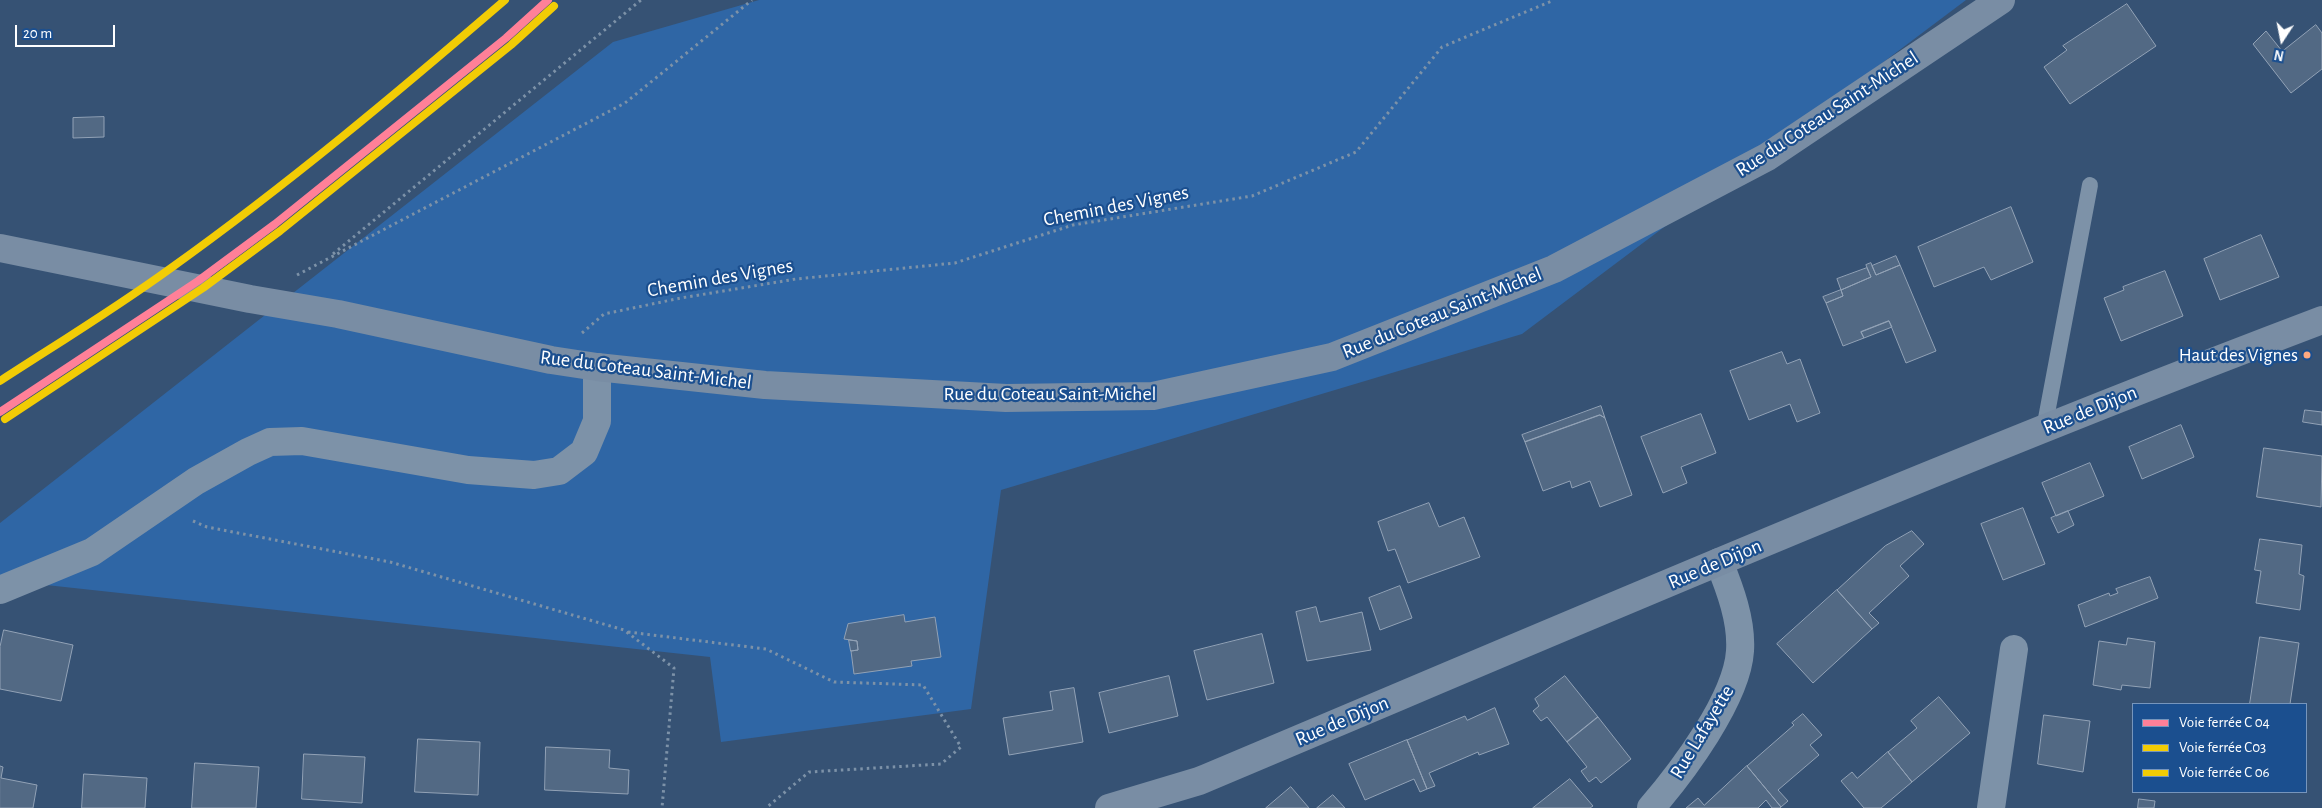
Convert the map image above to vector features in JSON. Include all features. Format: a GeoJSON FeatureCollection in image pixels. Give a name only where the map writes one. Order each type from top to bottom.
{"type":"FeatureCollection","features":[{"type":"Feature","properties":{"kind":"street","name":"Rue du Coteau Saint-Michel"},"geometry":{"type":"LineString","coordinates":[[0,248],[250,299],[338,314],[551,360],[596,367],[765,385],[1006,398],[1153,396],[1332,357],[1554,269],[1767,157],[2001,0]]}},
{"type":"Feature","properties":{"kind":"street","name":"Rue de Dijon"},"geometry":{"type":"LineString","coordinates":[[1109,808],[1199,780],[1719,562],[2144,388],[2322,320]]}},
{"type":"Feature","properties":{"kind":"street"},"geometry":{"type":"LineString","coordinates":[[0,590],[92,552],[196,482],[248,452],[270,442],[302,441],[468,470],[534,475],[559,471],[584,452],[597,421],[596,367]]}},
{"type":"Feature","properties":{"kind":"street","name":"Rue Lafayette"},"geometry":{"type":"LineString","coordinates":[[1651,808],[1700,744],[1733,680],[1740,650],[1736,610],[1719,562]]}},
{"type":"Feature","properties":{"kind":"street"},"geometry":{"type":"LineString","coordinates":[[1991,808],[2014,648]]}},
{"type":"Feature","properties":{"kind":"lane"},"geometry":{"type":"LineString","coordinates":[[2044,429],[2090,185]]}},
{"type":"Feature","properties":{"kind":"path"},"geometry":{"type":"LineString","coordinates":[[326,260],[641,0]]}},
{"type":"Feature","properties":{"kind":"path"},"geometry":{"type":"LineString","coordinates":[[292,277],[625,103],[752,0]]}},
{"type":"Feature","properties":{"kind":"path","name":"Chemin des Vignes"},"geometry":{"type":"LineString","coordinates":[[551,360],[604,314],[682,298],[796,279],[955,262],[1073,225],[1252,196],[1356,152],[1442,47],[1554,0]]}},
{"type":"Feature","properties":{"kind":"path"},"geometry":{"type":"LineString","coordinates":[[160,507],[207,527],[390,562],[626,632],[766,649],[834,682],[923,685],[961,747],[941,764],[809,772],[766,808]]}},
{"type":"Feature","properties":{"kind":"path"},"geometry":{"type":"LineString","coordinates":[[626,632],[674,668],[662,808]]}},
{"type":"Feature","properties":{"kind":"shaded area"},"geometry":{"type":"Polygon","coordinates":[[[759,0],[1966,0],[1522,334],[1001,490],[971,709],[721,742],[710,657],[0,580],[0,523],[613,42],[759,0]]]}},
{"type":"Feature","properties":{"kind":"building"},"geometry":{"type":"Polygon","coordinates":[[[2127,4],[2156,46],[2070,104],[2044,67],[2067,50],[2063,46],[2127,4]]]}},
{"type":"Feature","properties":{"kind":"building"},"geometry":{"type":"Polygon","coordinates":[[[2316,25],[2322,33],[2322,69],[2291,93],[2253,44],[2266,31],[2282,51],[2316,25]]]}},
{"type":"Feature","properties":{"kind":"building"},"geometry":{"type":"Polygon","coordinates":[[[104,117],[104,137],[73,138],[73,118],[104,117]]]}},
{"type":"Feature","properties":{"kind":"building"},"geometry":{"type":"Polygon","coordinates":[[[2011,207],[2033,262],[1991,280],[1984,267],[1934,287],[1918,247],[2011,207]]]}},
{"type":"Feature","properties":{"kind":"building"},"geometry":{"type":"Polygon","coordinates":[[[2261,235],[2279,277],[2220,300],[2204,259],[2261,235]]]}},
{"type":"Feature","properties":{"kind":"building"},"geometry":{"type":"Polygon","coordinates":[[[1896,256],[1900,265],[1876,275],[1872,266],[1896,256]]]}},
{"type":"Feature","properties":{"kind":"building"},"geometry":{"type":"Polygon","coordinates":[[[1871,263],[1876,275],[1900,265],[1936,351],[1906,363],[1889,321],[1861,332],[1864,338],[1843,346],[1826,303],[1843,296],[1841,290],[1871,277],[1866,265],[1871,263]]]}},
{"type":"Feature","properties":{"kind":"building"},"geometry":{"type":"Polygon","coordinates":[[[1867,268],[1871,277],[1841,290],[1837,279],[1867,268]]]}},
{"type":"Feature","properties":{"kind":"building"},"geometry":{"type":"Polygon","coordinates":[[[2165,271],[2183,316],[2121,341],[2104,298],[2124,290],[2123,287],[2165,271]]]}},
{"type":"Feature","properties":{"kind":"building"},"geometry":{"type":"Polygon","coordinates":[[[1841,290],[1843,296],[1826,303],[1823,297],[1841,290]]]}},
{"type":"Feature","properties":{"kind":"building"},"geometry":{"type":"Polygon","coordinates":[[[1889,321],[1892,327],[1864,338],[1861,332],[1889,321]]]}},
{"type":"Feature","properties":{"kind":"building"},"geometry":{"type":"Polygon","coordinates":[[[1782,352],[1787,364],[1800,359],[1820,413],[1797,422],[1790,404],[1749,420],[1730,371],[1782,352]]]}},
{"type":"Feature","properties":{"kind":"building"},"geometry":{"type":"Polygon","coordinates":[[[1601,406],[1605,418],[1600,415],[1525,442],[1522,435],[1601,406]]]}},
{"type":"Feature","properties":{"kind":"building"},"geometry":{"type":"Polygon","coordinates":[[[2305,410],[2322,412],[2322,425],[2303,422],[2305,410]]]}},
{"type":"Feature","properties":{"kind":"building"},"geometry":{"type":"Polygon","coordinates":[[[1701,414],[1716,453],[1681,467],[1687,483],[1663,493],[1641,437],[1701,414]]]}},
{"type":"Feature","properties":{"kind":"building"},"geometry":{"type":"Polygon","coordinates":[[[1600,415],[1605,418],[1632,495],[1600,507],[1590,481],[1572,488],[1570,481],[1543,491],[1525,442],[1600,415]]]}},
{"type":"Feature","properties":{"kind":"building"},"geometry":{"type":"Polygon","coordinates":[[[2181,425],[2194,457],[2142,479],[2129,447],[2181,425]]]}},
{"type":"Feature","properties":{"kind":"building"},"geometry":{"type":"Polygon","coordinates":[[[2264,448],[2322,456],[2321,507],[2257,497],[2264,448]]]}},
{"type":"Feature","properties":{"kind":"building"},"geometry":{"type":"Polygon","coordinates":[[[2090,463],[2104,496],[2056,516],[2042,483],[2090,463]]]}},
{"type":"Feature","properties":{"kind":"building"},"geometry":{"type":"Polygon","coordinates":[[[1429,503],[1439,527],[1464,517],[1480,557],[1408,583],[1395,549],[1388,551],[1378,522],[1429,503]]]}},
{"type":"Feature","properties":{"kind":"building"},"geometry":{"type":"Polygon","coordinates":[[[2023,508],[2045,564],[2003,580],[1981,524],[2023,508]]]}},
{"type":"Feature","properties":{"kind":"building"},"geometry":{"type":"Polygon","coordinates":[[[2068,511],[2074,525],[2058,533],[2051,518],[2068,511]]]}},
{"type":"Feature","properties":{"kind":"building"},"geometry":{"type":"Polygon","coordinates":[[[1912,531],[1924,544],[1900,566],[1909,576],[1869,613],[1879,623],[1872,629],[1837,590],[1885,546],[1912,531]]]}},
{"type":"Feature","properties":{"kind":"building"},"geometry":{"type":"Polygon","coordinates":[[[2260,539],[2302,545],[2299,574],[2304,576],[2300,610],[2256,603],[2261,571],[2255,570],[2260,539]]]}},
{"type":"Feature","properties":{"kind":"building"},"geometry":{"type":"Polygon","coordinates":[[[2150,577],[2158,598],[2085,627],[2078,605],[2109,593],[2110,596],[2118,593],[2116,589],[2150,577]]]}},
{"type":"Feature","properties":{"kind":"building"},"geometry":{"type":"Polygon","coordinates":[[[1400,586],[1412,618],[1380,630],[1369,598],[1400,586]]]}},
{"type":"Feature","properties":{"kind":"building"},"geometry":{"type":"Polygon","coordinates":[[[1837,590],[1872,629],[1813,683],[1777,644],[1837,590]]]}},
{"type":"Feature","properties":{"kind":"building"},"geometry":{"type":"Polygon","coordinates":[[[1316,607],[1320,622],[1362,612],[1371,650],[1307,661],[1296,612],[1316,607]]]}},
{"type":"Feature","properties":{"kind":"building"},"geometry":{"type":"Polygon","coordinates":[[[904,615],[905,622],[935,617],[941,657],[911,661],[912,666],[854,674],[851,651],[858,650],[857,641],[844,639],[848,624],[904,615]]]}},
{"type":"Feature","properties":{"kind":"building"},"geometry":{"type":"Polygon","coordinates":[[[4,630],[73,645],[61,701],[0,689],[0,647],[4,630]]]}},
{"type":"Feature","properties":{"kind":"building"},"geometry":{"type":"Polygon","coordinates":[[[1262,634],[1274,683],[1207,700],[1194,651],[1262,634]]]}},
{"type":"Feature","properties":{"kind":"building"},"geometry":{"type":"Polygon","coordinates":[[[2260,637],[2299,643],[2290,703],[2250,703],[2260,637]]]}},
{"type":"Feature","properties":{"kind":"building"},"geometry":{"type":"Polygon","coordinates":[[[2128,638],[2155,642],[2150,688],[2122,685],[2121,690],[2093,685],[2099,641],[2126,645],[2128,638]]]}},
{"type":"Feature","properties":{"kind":"building"},"geometry":{"type":"Polygon","coordinates":[[[849,640],[857,641],[858,650],[851,651],[849,640]]]}},
{"type":"Feature","properties":{"kind":"building"},"geometry":{"type":"Polygon","coordinates":[[[1169,676],[1178,716],[1109,733],[1099,693],[1169,676]]]}},
{"type":"Feature","properties":{"kind":"building"},"geometry":{"type":"Polygon","coordinates":[[[1565,676],[1598,717],[1567,742],[1547,717],[1541,721],[1533,711],[1539,706],[1535,699],[1565,676]]]}},
{"type":"Feature","properties":{"kind":"building"},"geometry":{"type":"Polygon","coordinates":[[[1074,688],[1083,742],[1009,755],[1003,718],[1053,710],[1050,692],[1074,688]]]}},
{"type":"Feature","properties":{"kind":"building"},"geometry":{"type":"Polygon","coordinates":[[[1939,697],[1970,733],[1912,782],[1888,752],[1917,728],[1911,721],[1939,697]]]}},
{"type":"Feature","properties":{"kind":"building"},"geometry":{"type":"Polygon","coordinates":[[[1495,708],[1509,744],[1479,755],[1478,752],[1429,773],[1435,786],[1427,789],[1407,740],[1465,716],[1467,720],[1495,708]]]}},
{"type":"Feature","properties":{"kind":"building"},"geometry":{"type":"Polygon","coordinates":[[[1803,714],[1822,735],[1810,745],[1819,755],[1778,790],[1788,801],[1781,807],[1747,766],[1794,725],[1792,723],[1803,714]]]}},
{"type":"Feature","properties":{"kind":"building"},"geometry":{"type":"Polygon","coordinates":[[[2044,715],[2090,721],[2083,772],[2038,764],[2044,715]]]}},
{"type":"Feature","properties":{"kind":"building"},"geometry":{"type":"Polygon","coordinates":[[[1598,717],[1631,759],[1601,783],[1596,777],[1589,782],[1581,771],[1587,767],[1567,742],[1598,717]]]}},
{"type":"Feature","properties":{"kind":"building"},"geometry":{"type":"Polygon","coordinates":[[[418,739],[480,742],[478,795],[415,792],[418,739]]]}},
{"type":"Feature","properties":{"kind":"building"},"geometry":{"type":"Polygon","coordinates":[[[1407,740],[1427,789],[1420,792],[1414,779],[1365,800],[1349,764],[1407,740]]]}},
{"type":"Feature","properties":{"kind":"building"},"geometry":{"type":"Polygon","coordinates":[[[546,747],[610,750],[609,768],[629,770],[628,794],[545,790],[546,747]]]}},
{"type":"Feature","properties":{"kind":"building"},"geometry":{"type":"Polygon","coordinates":[[[1888,752],[1912,782],[1881,808],[1864,808],[1841,781],[1852,772],[1857,778],[1888,752]]]}},
{"type":"Feature","properties":{"kind":"building"},"geometry":{"type":"Polygon","coordinates":[[[304,754],[365,757],[362,803],[302,799],[304,754]]]}},
{"type":"Feature","properties":{"kind":"building"},"geometry":{"type":"Polygon","coordinates":[[[195,763],[259,767],[256,808],[192,808],[195,763]]]}},
{"type":"Feature","properties":{"kind":"building"},"geometry":{"type":"Polygon","coordinates":[[[0,766],[3,767],[1,778],[37,785],[33,808],[0,808],[0,766]]]}},
{"type":"Feature","properties":{"kind":"building"},"geometry":{"type":"Polygon","coordinates":[[[1747,766],[1780,808],[1772,808],[1766,800],[1758,808],[1686,808],[1698,798],[1704,805],[1747,766]]]}},
{"type":"Feature","properties":{"kind":"building"},"geometry":{"type":"Polygon","coordinates":[[[84,774],[147,778],[145,808],[82,808],[84,774]]]}},
{"type":"Feature","properties":{"kind":"building"},"geometry":{"type":"Polygon","coordinates":[[[1570,779],[1593,806],[1590,808],[1533,808],[1570,779]]]}},
{"type":"Feature","properties":{"kind":"building"},"geometry":{"type":"Polygon","coordinates":[[[1291,787],[1309,808],[1266,808],[1291,787]]]}},
{"type":"Feature","properties":{"kind":"building"},"geometry":{"type":"Polygon","coordinates":[[[1333,795],[1345,808],[1317,808],[1333,795]]]}},
{"type":"Feature","properties":{"kind":"building"},"geometry":{"type":"Polygon","coordinates":[[[2139,799],[2155,801],[2154,808],[2138,808],[2139,799]]]}},
{"type":"Feature","properties":{"kind":"transit line"},"geometry":{"type":"LineString","coordinates":[[0,381],[129,297],[257,204],[341,138],[505,0]]}},
{"type":"Feature","properties":{"kind":"transit line"},"geometry":{"type":"LineString","coordinates":[[0,412],[198,281],[275,224],[506,38],[548,0]]}},
{"type":"Feature","properties":{"kind":"rail line","name":"C03"},"geometry":{"type":"LineString","coordinates":[[5,419],[203,288],[280,231],[511,45],[554,6]]}},
{"type":"Feature","properties":{"kind":"place","name":"Haut des Vignes"},"geometry":{"type":"Point","coordinates":[2307,355]}}]}
